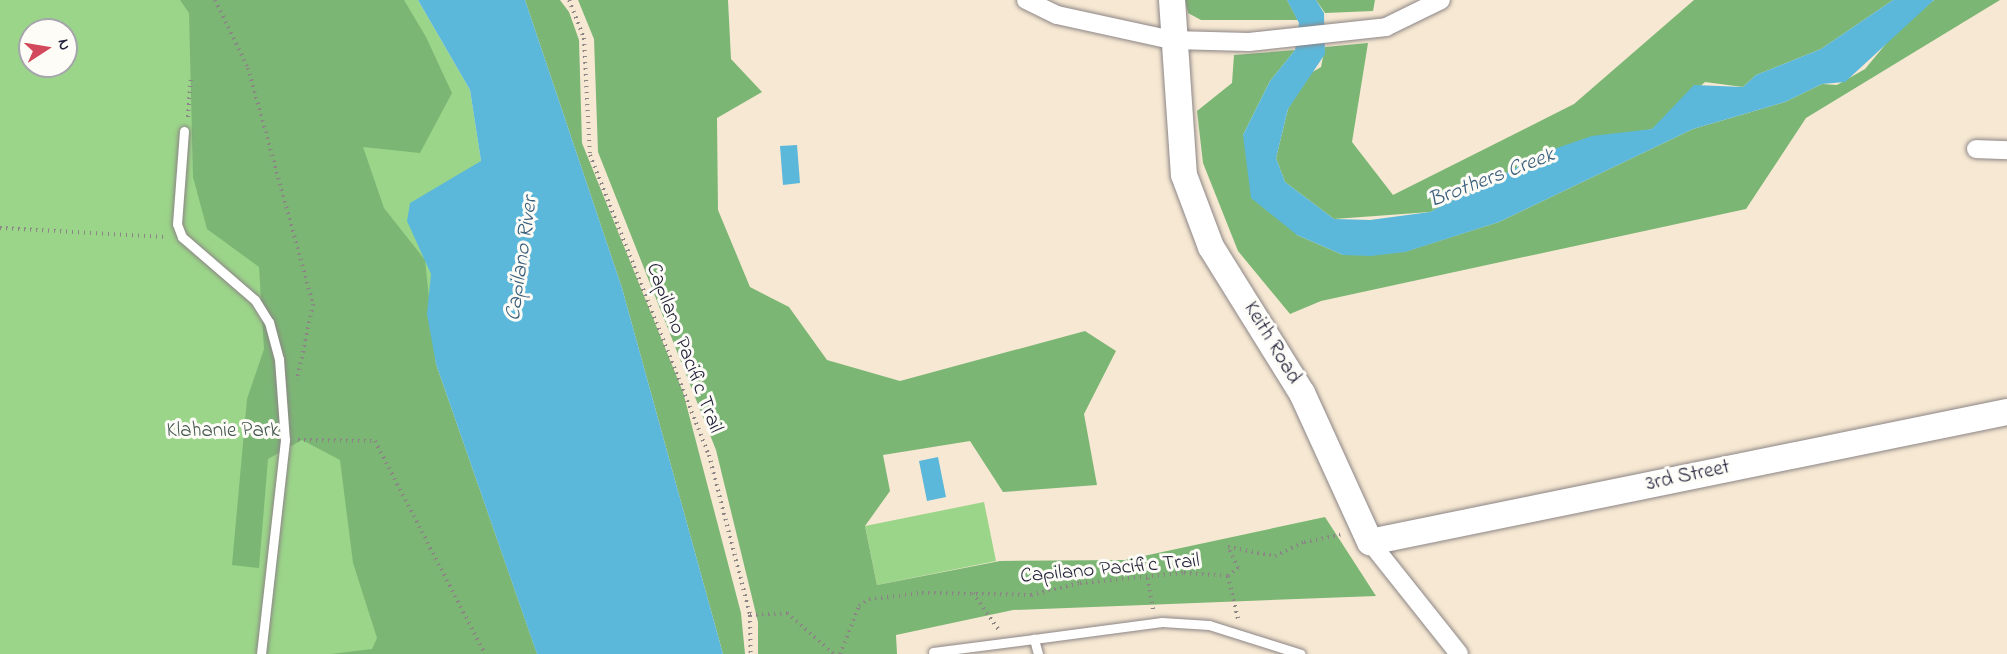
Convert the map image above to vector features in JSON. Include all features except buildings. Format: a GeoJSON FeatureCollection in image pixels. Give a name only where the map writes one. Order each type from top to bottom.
{"type":"FeatureCollection","features":[{"type":"Feature","properties":{"kind":"street"},"geometry":{"type":"LineString","coordinates":[[1026,0],[1057,15],[1172,40],[1249,42],[1386,27],[1441,0]]}},
{"type":"Feature","properties":{"kind":"street","name":"Keith Road"},"geometry":{"type":"LineString","coordinates":[[1172,0],[1172,40],[1184,175],[1211,246],[1292,375],[1370,542],[1459,654]]}},
{"type":"Feature","properties":{"kind":"street"},"geometry":{"type":"LineString","coordinates":[[1976,149],[2007,150]]}},
{"type":"Feature","properties":{"kind":"street","name":"3rd Street"},"geometry":{"type":"LineString","coordinates":[[1370,542],[2007,412]]}},
{"type":"Feature","properties":{"kind":"lane"},"geometry":{"type":"LineString","coordinates":[[184,131],[177,224],[182,237],[241,286],[269,322],[279,359],[285,440],[261,654]]}},
{"type":"Feature","properties":{"kind":"lane"},"geometry":{"type":"LineString","coordinates":[[933,652],[1155,623],[1209,625],[1241,633],[1301,654]]}},
{"type":"Feature","properties":{"kind":"lane"},"geometry":{"type":"LineString","coordinates":[[1034,639],[1038,654]]}},
{"type":"Feature","properties":{"kind":"path"},"geometry":{"type":"LineString","coordinates":[[214,0],[248,69],[313,304],[297,383]]}},
{"type":"Feature","properties":{"kind":"path","name":"Capilano Pacific Trail"},"geometry":{"type":"LineString","coordinates":[[569,0],[584,38],[590,154],[688,393],[750,615],[751,654]]}},
{"type":"Feature","properties":{"kind":"path"},"geometry":{"type":"LineString","coordinates":[[184,131],[191,76]]}},
{"type":"Feature","properties":{"kind":"path"},"geometry":{"type":"LineString","coordinates":[[0,228],[182,237]]}},
{"type":"Feature","properties":{"kind":"path"},"geometry":{"type":"LineString","coordinates":[[285,440],[375,441],[485,654]]}},
{"type":"Feature","properties":{"kind":"path","name":"Capilano Pacific Trail"},"geometry":{"type":"LineString","coordinates":[[840,654],[859,606],[869,599],[973,593],[1031,595],[1080,583],[1228,576],[1238,568],[1228,547],[1275,556],[1304,542],[1340,536]]}},
{"type":"Feature","properties":{"kind":"path"},"geometry":{"type":"LineString","coordinates":[[1228,576],[1241,633]]}},
{"type":"Feature","properties":{"kind":"path"},"geometry":{"type":"LineString","coordinates":[[1148,578],[1155,623]]}},
{"type":"Feature","properties":{"kind":"path"},"geometry":{"type":"LineString","coordinates":[[973,593],[1005,641]]}},
{"type":"Feature","properties":{"kind":"path"},"geometry":{"type":"LineString","coordinates":[[750,615],[787,613],[834,654]]}},
{"type":"Feature","properties":{"kind":"green space","name":"Klahanie Park"},"geometry":{"type":"Polygon","coordinates":[[[0,0],[418,0],[470,90],[481,161],[425,334],[537,654],[0,654],[0,0]]]}},
{"type":"Feature","properties":{"kind":"green space"},"geometry":{"type":"Polygon","coordinates":[[[180,0],[404,0],[426,37],[452,93],[420,153],[363,147],[384,208],[425,260],[436,364],[537,654],[331,654],[372,649],[377,638],[353,563],[340,460],[302,440],[268,459],[259,568],[232,565],[247,399],[264,349],[259,267],[207,229],[193,177],[189,13],[180,0]]]}},
{"type":"Feature","properties":{"kind":"green space"},"geometry":{"type":"Polygon","coordinates":[[[525,0],[560,0],[569,12],[579,40],[582,143],[683,392],[741,613],[745,654],[723,654],[622,288],[525,0]]]}},
{"type":"Feature","properties":{"kind":"green space"},"geometry":{"type":"Polygon","coordinates":[[[578,0],[728,0],[731,59],[762,92],[717,118],[718,210],[750,287],[789,307],[827,360],[900,381],[1085,331],[1116,351],[1084,414],[1097,485],[1003,492],[970,441],[883,455],[890,491],[865,526],[877,585],[1000,561],[1125,560],[1325,517],[1376,596],[1013,610],[896,635],[897,654],[758,654],[758,622],[716,450],[598,152],[594,39],[578,0]]]}},
{"type":"Feature","properties":{"kind":"green space"},"geometry":{"type":"Polygon","coordinates":[[[1185,0],[1287,0],[1298,20],[1201,20],[1188,13],[1185,0]]]}},
{"type":"Feature","properties":{"kind":"green space"},"geometry":{"type":"Polygon","coordinates":[[[1316,0],[1375,0],[1373,11],[1325,13],[1316,0]]]}},
{"type":"Feature","properties":{"kind":"green space"},"geometry":{"type":"Polygon","coordinates":[[[1694,0],[1893,0],[1821,49],[1756,75],[1743,87],[1705,82],[1652,129],[1551,150],[1430,212],[1334,219],[1285,182],[1276,158],[1288,109],[1309,74],[1321,67],[1325,47],[1368,43],[1352,142],[1393,195],[1574,104],[1694,0]]]}},
{"type":"Feature","properties":{"kind":"green space"},"geometry":{"type":"Polygon","coordinates":[[[1934,0],[2000,0],[1806,118],[1746,209],[1321,301],[1290,314],[1238,251],[1203,163],[1197,111],[1232,83],[1234,55],[1295,50],[1270,81],[1243,135],[1297,235],[1343,255],[1404,252],[1499,222],[1693,129],[1785,102],[1822,84],[1837,85],[1865,69],[1895,33],[1934,0]]]}},
{"type":"Feature","properties":{"kind":"green space"},"geometry":{"type":"Polygon","coordinates":[[[984,502],[996,561],[877,585],[865,526],[984,502]]]}},
{"type":"Feature","properties":{"kind":"water","name":"Capilano River"},"geometry":{"type":"Polygon","coordinates":[[[418,0],[525,0],[622,288],[723,654],[537,654],[436,364],[427,314],[431,274],[407,221],[410,203],[481,161],[470,90],[418,0]]]}},
{"type":"Feature","properties":{"kind":"water"},"geometry":{"type":"Polygon","coordinates":[[[1287,0],[1316,0],[1324,13],[1325,54],[1288,109],[1276,158],[1285,182],[1334,219],[1370,220],[1430,212],[1551,150],[1592,136],[1652,129],[1694,85],[1743,87],[1756,75],[1821,49],[1893,0],[1934,0],[1845,82],[1822,84],[1785,102],[1693,129],[1499,222],[1405,252],[1371,256],[1343,255],[1297,235],[1251,198],[1243,135],[1270,81],[1295,50],[1299,23],[1287,0]]]}},
{"type":"Feature","properties":{"kind":"water"},"geometry":{"type":"Polygon","coordinates":[[[797,145],[800,183],[783,185],[780,146],[797,145]]]}},
{"type":"Feature","properties":{"kind":"water"},"geometry":{"type":"Polygon","coordinates":[[[938,457],[946,497],[927,501],[919,461],[938,457]]]}},
{"type":"Feature","properties":{"kind":"water label","name":"Brothers Creek"},"geometry":{"type":"Point","coordinates":[1492,179]}}]}
